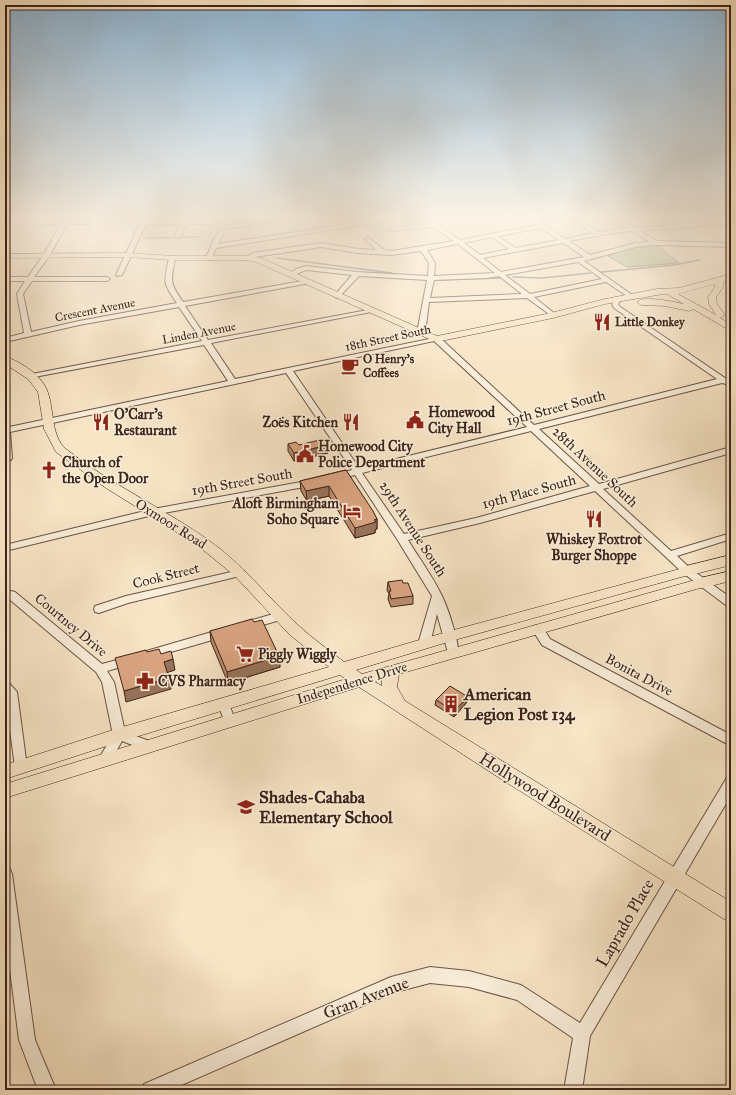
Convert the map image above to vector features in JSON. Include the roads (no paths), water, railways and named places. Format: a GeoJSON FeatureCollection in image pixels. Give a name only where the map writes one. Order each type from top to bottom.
{"type":"FeatureCollection","features":[{"type":"Feature","properties":{"kind":"highway"},"geometry":{"type":"LineString","coordinates":[[687,571],[731,560]]}},
{"type":"Feature","properties":{"kind":"highway"},"geometry":{"type":"LineString","coordinates":[[702,583],[731,576]]}},
{"type":"Feature","properties":{"kind":"main road","name":"28th Avenue South"},"geometry":{"type":"LineString","coordinates":[[277,268],[436,339]]}},
{"type":"Feature","properties":{"kind":"main road"},"geometry":{"type":"LineString","coordinates":[[641,302],[731,277]]}},
{"type":"Feature","properties":{"kind":"main road"},"geometry":{"type":"LineString","coordinates":[[719,281],[719,287],[712,296],[713,304],[720,315]]}},
{"type":"Feature","properties":{"kind":"main road"},"geometry":{"type":"LineString","coordinates":[[617,303],[632,297],[660,292],[675,292],[731,321]]}},
{"type":"Feature","properties":{"kind":"main road"},"geometry":{"type":"LineString","coordinates":[[675,292],[704,313],[731,328]]}},
{"type":"Feature","properties":{"kind":"main road"},"geometry":{"type":"LineString","coordinates":[[617,303],[665,303],[683,306],[704,313]]}},
{"type":"Feature","properties":{"kind":"main road","name":"18th Street South"},"geometry":{"type":"LineString","coordinates":[[436,339],[553,315],[563,317],[617,303]]}},
{"type":"Feature","properties":{"kind":"main road","name":"Oxmoor Road"},"geometry":{"type":"LineString","coordinates":[[5,360],[22,368],[32,376],[43,392],[49,429],[60,450],[95,475],[202,542],[240,573],[294,630],[342,668],[360,680]]}},
{"type":"Feature","properties":{"kind":"main road","name":"Independence Drive"},"geometry":{"type":"LineString","coordinates":[[11,772],[119,735],[342,668],[450,636],[687,571]]}},
{"type":"Feature","properties":{"kind":"main road","name":"Independence Drive"},"geometry":{"type":"LineString","coordinates":[[5,791],[360,680],[702,583]]}},
{"type":"Feature","properties":{"kind":"main road"},"geometry":{"type":"LineString","coordinates":[[394,670],[389,678],[390,692],[403,708]]}},
{"type":"Feature","properties":{"kind":"main road","name":"Hollywood Boulevard"},"geometry":{"type":"LineString","coordinates":[[360,680],[731,913]]}},
{"type":"Feature","properties":{"kind":"street"},"geometry":{"type":"LineString","coordinates":[[28,335],[20,294],[37,268]]}},
{"type":"Feature","properties":{"kind":"street"},"geometry":{"type":"LineString","coordinates":[[119,275],[122,268]]}},
{"type":"Feature","properties":{"kind":"street"},"geometry":{"type":"LineString","coordinates":[[170,268],[168,284],[233,382]]}},
{"type":"Feature","properties":{"kind":"street"},"geometry":{"type":"LineString","coordinates":[[291,274],[306,268]]}},
{"type":"Feature","properties":{"kind":"street"},"geometry":{"type":"LineString","coordinates":[[307,268],[357,274],[432,278],[502,275],[537,268]]}},
{"type":"Feature","properties":{"kind":"street"},"geometry":{"type":"LineString","coordinates":[[421,333],[426,300],[432,278],[432,268]]}},
{"type":"Feature","properties":{"kind":"street"},"geometry":{"type":"LineString","coordinates":[[493,268],[553,315]]}},
{"type":"Feature","properties":{"kind":"street"},"geometry":{"type":"LineString","coordinates":[[590,268],[632,297]]}},
{"type":"Feature","properties":{"kind":"street"},"geometry":{"type":"LineString","coordinates":[[337,296],[357,274]]}},
{"type":"Feature","properties":{"kind":"street"},"geometry":{"type":"LineString","coordinates":[[5,279],[107,278]]}},
{"type":"Feature","properties":{"kind":"street"},"geometry":{"type":"LineString","coordinates":[[426,300],[530,296],[607,280]]}},
{"type":"Feature","properties":{"kind":"street","name":"Crescent Avenue"},"geometry":{"type":"LineString","coordinates":[[5,340],[79,324],[308,282]]}},
{"type":"Feature","properties":{"kind":"street"},"geometry":{"type":"LineString","coordinates":[[617,303],[727,380],[731,386]]}},
{"type":"Feature","properties":{"kind":"street","name":"Linden Avenue"},"geometry":{"type":"LineString","coordinates":[[32,376],[370,310]]}},
{"type":"Feature","properties":{"kind":"street","name":"18th Street South"},"geometry":{"type":"LineString","coordinates":[[5,429],[289,371],[436,339]]}},
{"type":"Feature","properties":{"kind":"street","name":"28th Avenue South"},"geometry":{"type":"LineString","coordinates":[[436,339],[687,571],[702,583],[726,595],[731,603]]}},
{"type":"Feature","properties":{"kind":"street","name":"29th Avenue South"},"geometry":{"type":"LineString","coordinates":[[289,371],[402,538],[438,596],[450,636],[453,653]]}},
{"type":"Feature","properties":{"kind":"street","name":"19th Street South"},"geometry":{"type":"LineString","coordinates":[[5,548],[153,512],[296,487],[727,380]]}},
{"type":"Feature","properties":{"kind":"street"},"geometry":{"type":"LineString","coordinates":[[5,429],[8,458]]}},
{"type":"Feature","properties":{"kind":"street","name":"19th Place South"},"geometry":{"type":"LineString","coordinates":[[402,538],[477,520],[731,450]]}},
{"type":"Feature","properties":{"kind":"street"},"geometry":{"type":"LineString","coordinates":[[669,554],[731,536]]}},
{"type":"Feature","properties":{"kind":"street","name":"Cook Street"},"geometry":{"type":"LineString","coordinates":[[99,609],[126,600],[240,573]]}},
{"type":"Feature","properties":{"kind":"street","name":"Courtney Drive"},"geometry":{"type":"LineString","coordinates":[[5,596],[12,595],[100,669],[108,682],[119,735]]}},
{"type":"Feature","properties":{"kind":"street"},"geometry":{"type":"LineString","coordinates":[[424,644],[438,596]]}},
{"type":"Feature","properties":{"kind":"street"},"geometry":{"type":"LineString","coordinates":[[100,669],[280,616]]}},
{"type":"Feature","properties":{"kind":"street","name":"Bonita Drive"},"geometry":{"type":"LineString","coordinates":[[538,629],[546,642],[731,741]]}},
{"type":"Feature","properties":{"kind":"street"},"geometry":{"type":"LineString","coordinates":[[5,686],[10,692],[13,709],[11,772]]}},
{"type":"Feature","properties":{"kind":"street"},"geometry":{"type":"LineString","coordinates":[[224,704],[229,720]]}},
{"type":"Feature","properties":{"kind":"street"},"geometry":{"type":"LineString","coordinates":[[104,760],[119,735],[148,746]]}},
{"type":"Feature","properties":{"kind":"street","name":"Laprado Place"},"geometry":{"type":"LineString","coordinates":[[573,1090],[582,1034],[731,783]]}},
{"type":"Feature","properties":{"kind":"street"},"geometry":{"type":"LineString","coordinates":[[5,874],[28,1040],[47,1090]]}},
{"type":"Feature","properties":{"kind":"street","name":"Gran Avenue"},"geometry":{"type":"LineString","coordinates":[[150,1090],[391,985],[430,976],[470,978],[521,993],[582,1034]]}},
{"type":"Feature","properties":{"kind":"waterway"},"geometry":{"type":"LineString","coordinates":[[354,268],[392,273]]}},
{"type":"Feature","properties":{"kind":"waterway"},"geometry":{"type":"LineString","coordinates":[[601,272],[642,268]]}},
{"type":"Feature","properties":{"kind":"waterway"},"geometry":{"type":"LineString","coordinates":[[513,277],[542,278],[591,273]]}},
{"type":"Feature","properties":{"kind":"waterway"},"geometry":{"type":"LineString","coordinates":[[437,280],[502,278]]}},
{"type":"Feature","properties":{"kind":"place","name":"Little Donkey"},"geometry":{"type":"Point","coordinates":[602,322]}},
{"type":"Feature","properties":{"kind":"place","name":"O Henry's Coffees"},"geometry":{"type":"Point","coordinates":[350,366]}},
{"type":"Feature","properties":{"kind":"place","name":"Homewood City Hall"},"geometry":{"type":"Point","coordinates":[415,420]}},
{"type":"Feature","properties":{"kind":"place","name":"O’Carr’s Restaurant"},"geometry":{"type":"Point","coordinates":[101,422]}},
{"type":"Feature","properties":{"kind":"place","name":"Zoës Kitchen"},"geometry":{"type":"Point","coordinates":[351,422]}},
{"type":"Feature","properties":{"kind":"place","name":"Homewood City Police Department"},"geometry":{"type":"Point","coordinates":[305,454]}},
{"type":"Feature","properties":{"kind":"place","name":"Church of the Open Door"},"geometry":{"type":"Point","coordinates":[49,470]}},
{"type":"Feature","properties":{"kind":"place","name":"Aloft Birmingham Soho Square"},"geometry":{"type":"Point","coordinates":[352,511]}},
{"type":"Feature","properties":{"kind":"place","name":"Whiskey Foxtrot Burger Shoppe"},"geometry":{"type":"Point","coordinates":[594,519]}},
{"type":"Feature","properties":{"kind":"place","name":"Piggly Wiggly"},"geometry":{"type":"Point","coordinates":[245,654]}},
{"type":"Feature","properties":{"kind":"place","name":"CVS Pharmacy"},"geometry":{"type":"Point","coordinates":[145,681]}},
{"type":"Feature","properties":{"kind":"place","name":"American Legion Post 134"},"geometry":{"type":"Point","coordinates":[451,704]}},
{"type":"Feature","properties":{"kind":"place","name":"Shades-Cahaba Elementary School"},"geometry":{"type":"Point","coordinates":[246,807]}}]}
